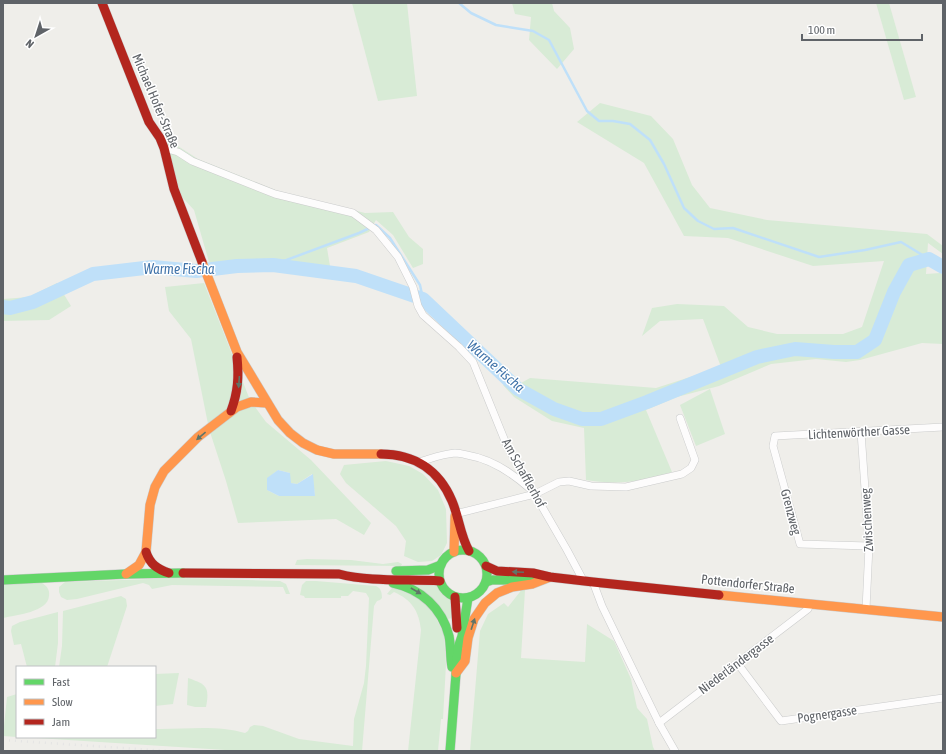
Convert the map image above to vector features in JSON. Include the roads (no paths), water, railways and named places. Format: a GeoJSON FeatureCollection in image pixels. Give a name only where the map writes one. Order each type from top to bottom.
{"type":"FeatureCollection","features":[{"type":"Feature","properties":{"kind":"main road","name":"Michael Hofer-Straße"},"geometry":{"type":"LineString","coordinates":[[102,3],[149,122],[160,138],[164,148],[174,189],[237,352]]}},
{"type":"Feature","properties":{"kind":"main road"},"geometry":{"type":"LineString","coordinates":[[237,352],[278,420],[290,433],[303,443],[317,450],[334,454],[384,454],[402,456],[418,462],[433,473],[444,486],[452,501],[464,542],[469,551]]}},
{"type":"Feature","properties":{"kind":"main road"},"geometry":{"type":"LineString","coordinates":[[231,411],[240,384],[237,352]]}},
{"type":"Feature","properties":{"kind":"main road"},"geometry":{"type":"LineString","coordinates":[[126,574],[141,563],[146,552],[150,508],[154,493],[159,478],[177,456],[231,411],[246,403],[267,403]]}},
{"type":"Feature","properties":{"kind":"main road"},"geometry":{"type":"LineString","coordinates":[[454,552],[455,514]]}},
{"type":"Feature","properties":{"kind":"main road"},"geometry":{"type":"LineString","coordinates":[[461,550],[469,551],[479,556],[486,566],[488,574],[486,582],[480,592],[468,598],[462,599],[448,593],[443,588],[439,574],[441,565],[448,556],[461,550]]}},
{"type":"Feature","properties":{"kind":"main road"},"geometry":{"type":"LineString","coordinates":[[146,552],[153,566],[158,570],[171,574]]}},
{"type":"Feature","properties":{"kind":"main road"},"geometry":{"type":"LineString","coordinates":[[3,580],[126,574],[209,572],[339,574],[361,570],[428,570],[441,565]]}},
{"type":"Feature","properties":{"kind":"main road","name":"Pottendorfer Straße"},"geometry":{"type":"LineString","coordinates":[[486,566],[497,571],[533,573],[550,577],[593,582],[943,617]]}},
{"type":"Feature","properties":{"kind":"main road"},"geometry":{"type":"LineString","coordinates":[[339,574],[355,578],[418,579],[440,581]]}},
{"type":"Feature","properties":{"kind":"main road"},"geometry":{"type":"LineString","coordinates":[[456,674],[465,661],[468,638],[474,619],[485,603],[497,594],[512,587],[532,584],[550,577]]}},
{"type":"Feature","properties":{"kind":"main road","name":"Pottendorfer Straße"},"geometry":{"type":"LineString","coordinates":[[486,582],[492,580],[533,580],[550,577]]}},
{"type":"Feature","properties":{"kind":"main road"},"geometry":{"type":"LineString","coordinates":[[365,578],[380,583],[398,584],[412,588],[433,604],[447,628],[450,661],[456,674]]}},
{"type":"Feature","properties":{"kind":"main road"},"geometry":{"type":"LineString","coordinates":[[455,597],[456,639],[458,648]]}},
{"type":"Feature","properties":{"kind":"main road"},"geometry":{"type":"LineString","coordinates":[[450,751],[458,648],[461,640],[465,607],[468,598]]}},
{"type":"Feature","properties":{"kind":"street","name":"Am Schafflerhof"},"geometry":{"type":"LineString","coordinates":[[164,148],[178,152],[192,162],[275,194],[353,214],[376,230],[398,257],[413,287],[418,306],[423,315],[474,362],[507,446],[583,580]]}},
{"type":"Feature","properties":{"kind":"street"},"geometry":{"type":"LineString","coordinates":[[455,514],[535,494],[559,482],[569,481],[591,486],[626,487],[682,474],[691,468],[695,460],[680,418]]}},
{"type":"Feature","properties":{"kind":"street","name":"Lichtenwörther Gasse"},"geometry":{"type":"LineString","coordinates":[[775,436],[943,427]]}},
{"type":"Feature","properties":{"kind":"street","name":"Zwischenweg"},"geometry":{"type":"LineString","coordinates":[[861,432],[869,546],[866,609]]}},
{"type":"Feature","properties":{"kind":"street","name":"Grenzweg"},"geometry":{"type":"LineString","coordinates":[[775,436],[773,446],[800,544],[869,546]]}},
{"type":"Feature","properties":{"kind":"street"},"geometry":{"type":"LineString","coordinates":[[418,462],[456,453],[478,457],[501,467],[520,480],[535,494]]}},
{"type":"Feature","properties":{"kind":"street"},"geometry":{"type":"LineString","coordinates":[[593,582],[602,606],[659,723],[675,751]]}},
{"type":"Feature","properties":{"kind":"street","name":"Niederländergasse"},"geometry":{"type":"LineString","coordinates":[[659,723],[808,610],[810,604]]}},
{"type":"Feature","properties":{"kind":"street","name":"Pognergasse"},"geometry":{"type":"LineString","coordinates":[[738,664],[781,721],[943,698]]}},
{"type":"Feature","properties":{"kind":"water"},"geometry":{"type":"Polygon","coordinates":[[[278,470],[290,473],[291,483],[297,484],[313,474],[315,496],[279,496],[267,490],[267,478],[278,470]]]}},
{"type":"Feature","properties":{"kind":"waterway"},"geometry":{"type":"LineString","coordinates":[[459,3],[471,13],[496,25],[533,31],[549,40],[587,111],[599,121],[613,121],[630,124],[650,140],[664,164],[684,208],[698,221],[714,229],[733,228],[819,257],[865,250],[901,242],[929,259]]}},
{"type":"Feature","properties":{"kind":"waterway"},"geometry":{"type":"LineString","coordinates":[[273,265],[359,233],[376,225],[390,238],[420,285],[423,299]]}},
{"type":"Feature","properties":{"kind":"waterway","name":"Warme Fischa"},"geometry":{"type":"LineString","coordinates":[[3,307],[10,308],[33,302],[93,274],[153,267],[196,271],[237,266],[273,265],[356,276],[423,299],[518,389],[554,409],[582,419],[601,419],[757,357],[795,349],[857,352],[875,340],[894,292],[909,265],[929,259],[943,267]]}},
{"type":"Feature","properties":{"kind":"railway"},"geometry":{"type":"LineString","coordinates":[[3,740],[168,751]]}}]}
